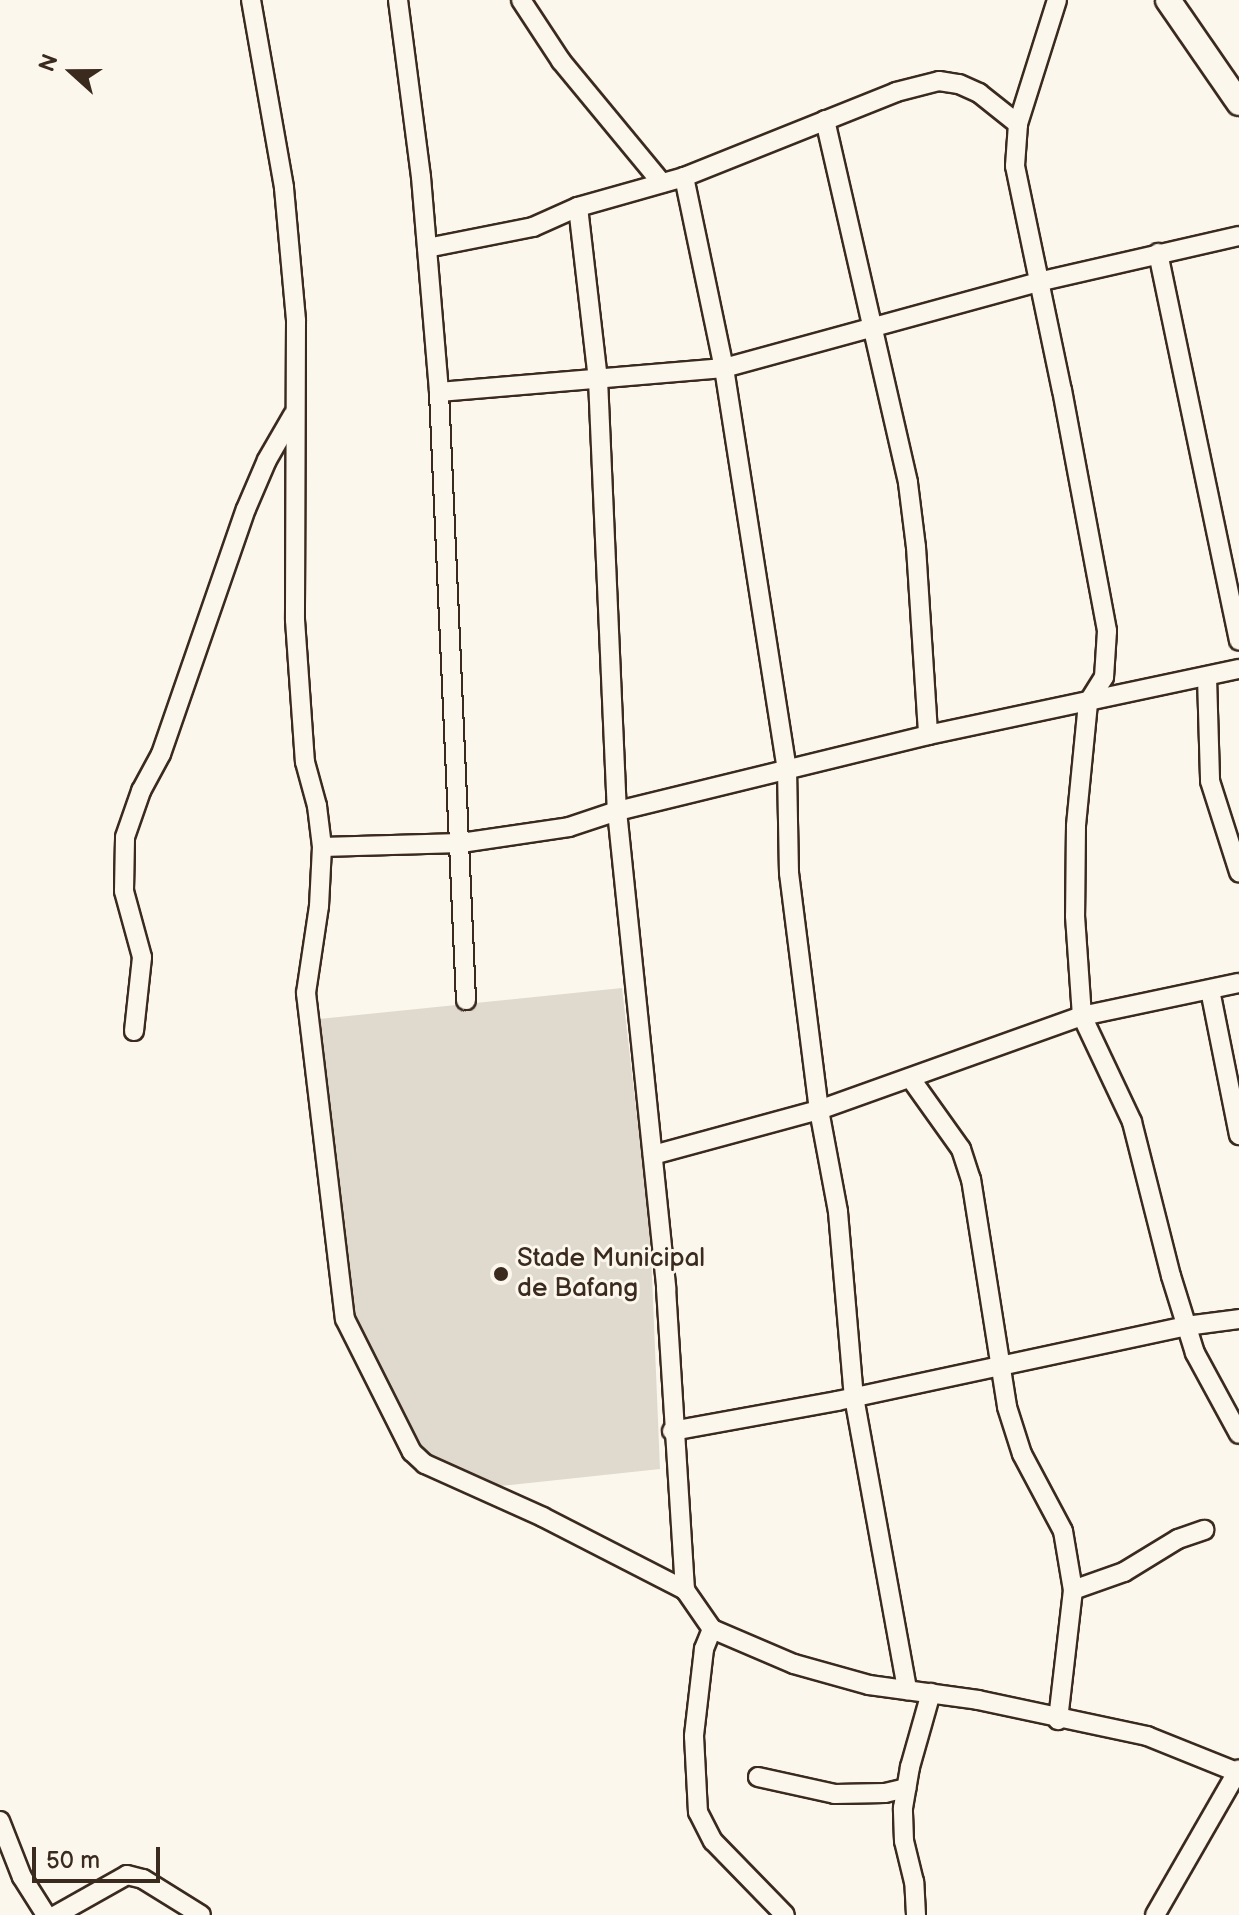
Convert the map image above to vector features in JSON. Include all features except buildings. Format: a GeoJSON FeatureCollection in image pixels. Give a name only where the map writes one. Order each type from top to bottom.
{"type":"FeatureCollection","features":[{"type":"Feature","properties":{"kind":"street"},"geometry":{"type":"LineString","coordinates":[[251,0],[284,188],[296,321],[295,620],[305,762],[317,806],[322,847],[319,906],[306,993],[345,1319],[374,1381],[412,1452],[425,1464],[543,1517],[685,1590],[712,1629],[818,1672],[978,1700],[1058,1720],[1147,1736],[1238,1772],[1155,1915]]}},
{"type":"Feature","properties":{"kind":"street"},"geometry":{"type":"LineString","coordinates":[[398,0],[427,248],[439,392],[466,1000]]}},
{"type":"Feature","properties":{"kind":"street"},"geometry":{"type":"LineString","coordinates":[[521,0],[561,61],[662,183]]}},
{"type":"Feature","properties":{"kind":"street"},"geometry":{"type":"LineString","coordinates":[[1057,0],[1018,124],[1015,166],[1062,390],[1107,631],[1104,677],[1088,703],[1076,826],[1075,916],[1082,1016],[1132,1122],[1195,1353],[1239,1434]]}},
{"type":"Feature","properties":{"kind":"street"},"geometry":{"type":"LineString","coordinates":[[1168,0],[1239,103]]}},
{"type":"Feature","properties":{"kind":"street"},"geometry":{"type":"LineString","coordinates":[[427,248],[533,227],[578,207],[684,177],[896,92],[939,81],[959,84],[979,93],[1018,124]]}},
{"type":"Feature","properties":{"kind":"street"},"geometry":{"type":"LineString","coordinates":[[825,120],[911,508],[928,735]]}},
{"type":"Feature","properties":{"kind":"street"},"geometry":{"type":"LineString","coordinates":[[684,177],[724,368],[787,769],[789,873],[819,1110],[838,1212],[854,1397],[907,1690]]}},
{"type":"Feature","properties":{"kind":"street"},"geometry":{"type":"LineString","coordinates":[[578,207],[598,379],[617,811],[642,1078],[666,1288],[672,1431],[685,1590]]}},
{"type":"Feature","properties":{"kind":"street"},"geometry":{"type":"LineString","coordinates":[[439,392],[724,368],[1038,282],[1239,236]]}},
{"type":"Feature","properties":{"kind":"street"},"geometry":{"type":"LineString","coordinates":[[1158,253],[1239,641]]}},
{"type":"Feature","properties":{"kind":"street"},"geometry":{"type":"LineString","coordinates":[[134,1031],[142,957],[124,891],[125,837],[141,791],[161,754],[246,509],[267,460],[295,413]]}},
{"type":"Feature","properties":{"kind":"street"},"geometry":{"type":"LineString","coordinates":[[322,847],[461,843],[569,827],[617,811],[928,735],[1239,669]]}},
{"type":"Feature","properties":{"kind":"street"},"geometry":{"type":"LineString","coordinates":[[1207,677],[1210,781],[1239,872]]}},
{"type":"Feature","properties":{"kind":"street"},"geometry":{"type":"LineString","coordinates":[[653,1155],[819,1110],[1082,1016],[1239,983]]}},
{"type":"Feature","properties":{"kind":"street"},"geometry":{"type":"LineString","coordinates":[[1210,990],[1239,1135]]}},
{"type":"Feature","properties":{"kind":"street"},"geometry":{"type":"LineString","coordinates":[[911,1079],[961,1149],[971,1179],[1007,1407],[1022,1454],[1063,1531],[1073,1590],[1058,1720]]}},
{"type":"Feature","properties":{"kind":"street"},"geometry":{"type":"LineString","coordinates":[[672,1431],[854,1397],[1186,1326],[1239,1319]]}},
{"type":"Feature","properties":{"kind":"street"},"geometry":{"type":"LineString","coordinates":[[1073,1590],[1124,1572],[1178,1539],[1204,1530]]}},
{"type":"Feature","properties":{"kind":"street"},"geometry":{"type":"LineString","coordinates":[[712,1629],[704,1649],[694,1736],[698,1812],[713,1841],[785,1915]]}},
{"type":"Feature","properties":{"kind":"street"},"geometry":{"type":"LineString","coordinates":[[916,1915],[914,1882],[904,1841],[906,1788],[931,1693]]}},
{"type":"Feature","properties":{"kind":"street"},"geometry":{"type":"LineString","coordinates":[[758,1777],[835,1794],[885,1793],[906,1788]]}},
{"type":"Feature","properties":{"kind":"street"},"geometry":{"type":"LineString","coordinates":[[0,1821],[22,1877],[46,1915]]}},
{"type":"Feature","properties":{"kind":"street"},"geometry":{"type":"LineString","coordinates":[[56,1915],[127,1875],[143,1879],[201,1915]]}},
{"type":"Feature","properties":{"kind":"shaded area","name":"Stade Municipal de Bafang"},"geometry":{"type":"Polygon","coordinates":[[[622,988],[650,1229],[660,1469],[500,1486],[424,1453],[355,1318],[319,1019],[622,988]]]}},
{"type":"Feature","properties":{"kind":"place","name":"Stade Municipal de Bafang"},"geometry":{"type":"Point","coordinates":[501,1274]}}]}
